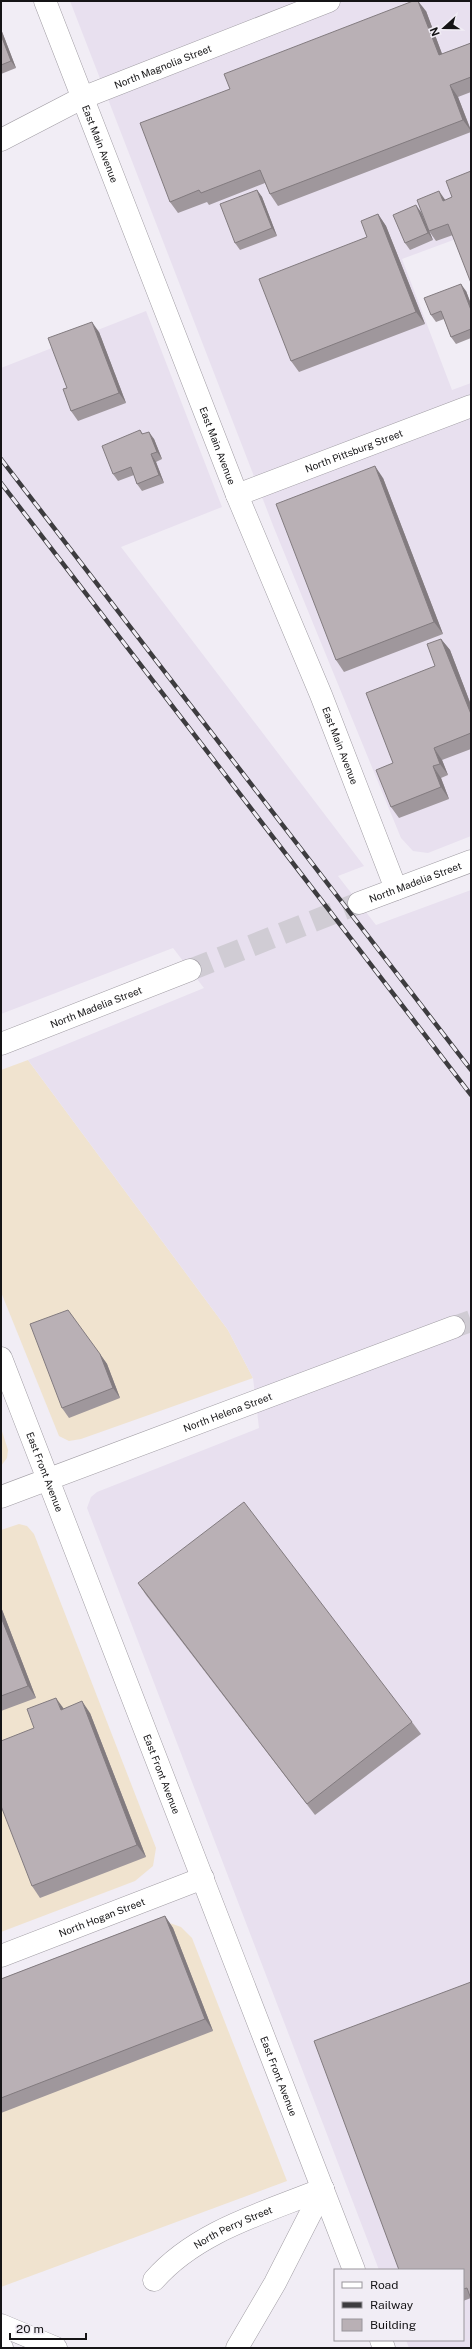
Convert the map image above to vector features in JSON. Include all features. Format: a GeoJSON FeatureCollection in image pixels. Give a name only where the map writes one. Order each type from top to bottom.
{"type":"FeatureCollection","features":[{"type":"Feature","properties":{"kind":"street","name":"East Main Avenue"},"geometry":{"type":"LineString","coordinates":[[45,1],[237,495],[321,695],[396,889]]}},
{"type":"Feature","properties":{"kind":"street","name":"North Magnolia Street"},"geometry":{"type":"LineString","coordinates":[[1,140],[82,98],[329,1]]}},
{"type":"Feature","properties":{"kind":"street","name":"North Pittsburg Street"},"geometry":{"type":"LineString","coordinates":[[237,495],[471,406]]}},
{"type":"Feature","properties":{"kind":"street","name":"North Madelia Street"},"geometry":{"type":"LineString","coordinates":[[359,903],[471,861]]}},
{"type":"Feature","properties":{"kind":"street","name":"North Madelia Street"},"geometry":{"type":"LineString","coordinates":[[1,1044],[190,970]]}},
{"type":"Feature","properties":{"kind":"street","name":"North Helena Street"},"geometry":{"type":"LineString","coordinates":[[1,1497],[454,1327]]}},
{"type":"Feature","properties":{"kind":"street","name":"East Front Avenue"},"geometry":{"type":"LineString","coordinates":[[1,1358],[354,2269]]}},
{"type":"Feature","properties":{"kind":"street","name":"North Hogan Street"},"geometry":{"type":"LineString","coordinates":[[1,1956],[203,1878]]}},
{"type":"Feature","properties":{"kind":"street","name":"North Perry Street"},"geometry":{"type":"LineString","coordinates":[[154,2280],[175,2259],[193,2246],[240,2223],[323,2189]]}},
{"type":"Feature","properties":{"kind":"street"},"geometry":{"type":"LineString","coordinates":[[237,2348],[275,2283],[323,2189]]}},
{"type":"Feature","properties":{"kind":"street"},"geometry":{"type":"LineString","coordinates":[[1,2325],[56,2348]]}},
{"type":"Feature","properties":{"kind":"shaded area"},"geometry":{"type":"Polygon","coordinates":[[[70,1],[471,1],[471,278],[456,239],[402,259],[452,390],[471,383],[471,836],[428,853],[413,851],[401,838],[274,528],[70,1]]]}},
{"type":"Feature","properties":{"kind":"shaded area"},"geometry":{"type":"Polygon","coordinates":[[[146,311],[222,507],[121,547],[364,866],[338,876],[376,925],[471,890],[471,2348],[409,2348],[406,2341],[464,2341],[464,2269],[379,2269],[87,1508],[91,1497],[97,1492],[259,1428],[253,1378],[228,1330],[28,1060],[204,988],[173,948],[1,1014],[1,368],[146,311]]]}},
{"type":"Feature","properties":{"kind":"shaded area"},"geometry":{"type":"Polygon","coordinates":[[[28,1060],[228,1330],[253,1378],[81,1439],[69,1441],[59,1436],[1,1292],[1,1070],[28,1060]]]}},
{"type":"Feature","properties":{"kind":"shaded area"},"geometry":{"type":"Polygon","coordinates":[[[1,1428],[8,1450],[7,1458],[1,1466],[1,1428]]]}},
{"type":"Feature","properties":{"kind":"shaded area"},"geometry":{"type":"Polygon","coordinates":[[[19,1524],[27,1526],[34,1534],[156,1848],[153,1866],[135,1881],[1,1932],[1,1530],[19,1524]]]}},
{"type":"Feature","properties":{"kind":"shaded area"},"geometry":{"type":"Polygon","coordinates":[[[164,1921],[181,1927],[192,1938],[287,2181],[1,2287],[1,1980],[164,1921]]]}},
{"type":"Feature","properties":{"kind":"building"},"geometry":{"type":"Polygon","coordinates":[[[413,1],[418,1],[439,55],[471,43],[471,77],[450,85],[463,120],[270,194],[260,170],[201,193],[199,190],[170,202],[140,123],[230,89],[224,74],[413,1]]]}},
{"type":"Feature","properties":{"kind":"building"},"geometry":{"type":"Polygon","coordinates":[[[1,35],[11,61],[1,65],[1,35]]]}},
{"type":"Feature","properties":{"kind":"building"},"geometry":{"type":"Polygon","coordinates":[[[471,171],[471,283],[448,224],[429,231],[417,200],[439,191],[443,201],[452,197],[446,181],[471,171]]]}},
{"type":"Feature","properties":{"kind":"building"},"geometry":{"type":"Polygon","coordinates":[[[257,190],[272,228],[235,243],[220,204],[257,190]]]}},
{"type":"Feature","properties":{"kind":"building"},"geometry":{"type":"Polygon","coordinates":[[[416,205],[428,233],[405,243],[393,215],[416,205]]]}},
{"type":"Feature","properties":{"kind":"building"},"geometry":{"type":"Polygon","coordinates":[[[378,214],[416,312],[291,361],[259,279],[367,237],[361,221],[378,214]]]}},
{"type":"Feature","properties":{"kind":"building"},"geometry":{"type":"Polygon","coordinates":[[[461,284],[471,310],[471,329],[451,337],[441,311],[431,315],[424,298],[461,284]]]}},
{"type":"Feature","properties":{"kind":"building"},"geometry":{"type":"Polygon","coordinates":[[[92,322],[119,393],[71,411],[63,389],[67,388],[48,338],[92,322]]]}},
{"type":"Feature","properties":{"kind":"building"},"geometry":{"type":"Polygon","coordinates":[[[140,430],[142,434],[149,432],[157,452],[151,454],[159,475],[137,484],[131,467],[113,474],[102,446],[140,430]]]}},
{"type":"Feature","properties":{"kind":"building"},"geometry":{"type":"Polygon","coordinates":[[[375,466],[434,622],[336,660],[276,504],[375,466]]]}},
{"type":"Feature","properties":{"kind":"building"},"geometry":{"type":"Polygon","coordinates":[[[441,639],[471,714],[471,733],[434,748],[440,764],[433,766],[441,787],[391,807],[376,770],[393,763],[366,693],[435,666],[427,644],[441,639]]]}},
{"type":"Feature","properties":{"kind":"building"},"geometry":{"type":"Polygon","coordinates":[[[68,1310],[100,1354],[113,1388],[62,1408],[30,1324],[68,1310]]]}},
{"type":"Feature","properties":{"kind":"building"},"geometry":{"type":"Polygon","coordinates":[[[244,1502],[412,1722],[307,1804],[138,1583],[244,1502]]]}},
{"type":"Feature","properties":{"kind":"building"},"geometry":{"type":"Polygon","coordinates":[[[1,1617],[28,1686],[1,1696],[1,1617]]]}},
{"type":"Feature","properties":{"kind":"building"},"geometry":{"type":"Polygon","coordinates":[[[56,1698],[61,1710],[82,1701],[137,1845],[32,1886],[1,1806],[1,1741],[34,1728],[27,1709],[56,1698]]]}},
{"type":"Feature","properties":{"kind":"building"},"geometry":{"type":"Polygon","coordinates":[[[165,1916],[205,2019],[1,2098],[1,1979],[165,1916]]]}},
{"type":"Feature","properties":{"kind":"building"},"geometry":{"type":"Polygon","coordinates":[[[471,1982],[471,2299],[467,2288],[464,2289],[464,2269],[399,2269],[314,2041],[471,1982]]]}},
{"type":"Feature","properties":{"kind":"tunnel"},"geometry":{"type":"LineString","coordinates":[[190,970],[359,903]]}},
{"type":"Feature","properties":{"kind":"tunnel"},"geometry":{"type":"LineString","coordinates":[[454,1327],[471,1321]]}},
{"type":"Feature","properties":{"kind":"railway"},"geometry":{"type":"LineString","coordinates":[[1,459],[471,1070]]}},
{"type":"Feature","properties":{"kind":"railway"},"geometry":{"type":"LineString","coordinates":[[1,483],[471,1095]]}}]}
